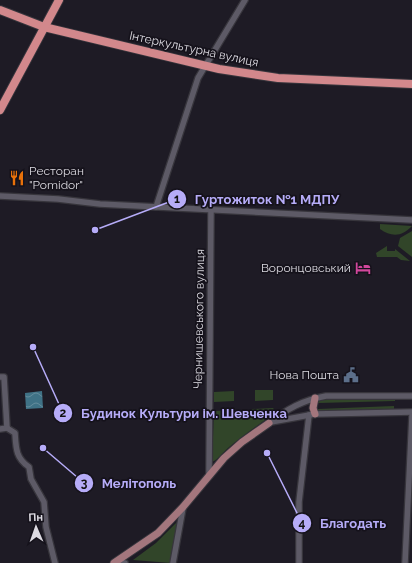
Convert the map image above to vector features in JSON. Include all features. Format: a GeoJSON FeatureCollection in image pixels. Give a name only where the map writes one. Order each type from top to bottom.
{"type":"FeatureCollection","features":[{"type":"Feature","properties":{"kind":"highway"},"geometry":{"type":"LineString","coordinates":[[0,110],[59,0]]}},
{"type":"Feature","properties":{"kind":"highway","name":"Інтеркультурна вулиця"},"geometry":{"type":"LineString","coordinates":[[0,10],[44,27],[155,54],[205,64],[219,69],[278,78],[412,84]]}},
{"type":"Feature","properties":{"kind":"main road"},"geometry":{"type":"LineString","coordinates":[[312,415],[315,398]]}},
{"type":"Feature","properties":{"kind":"main road"},"geometry":{"type":"LineString","coordinates":[[116,562],[158,533],[183,507],[224,458],[242,442],[269,423]]}},
{"type":"Feature","properties":{"kind":"street"},"geometry":{"type":"LineString","coordinates":[[156,207],[198,78],[205,64],[245,0]]}},
{"type":"Feature","properties":{"kind":"street"},"geometry":{"type":"LineString","coordinates":[[0,196],[156,207],[412,220]]}},
{"type":"Feature","properties":{"kind":"street","name":"Чернишевського вулиця"},"geometry":{"type":"LineString","coordinates":[[210,476],[211,210]]}},
{"type":"Feature","properties":{"kind":"street"},"geometry":{"type":"LineString","coordinates":[[0,377],[4,377],[7,428]]}},
{"type":"Feature","properties":{"kind":"street"},"geometry":{"type":"LineString","coordinates":[[269,423],[296,404],[315,398],[326,396],[412,396]]}},
{"type":"Feature","properties":{"kind":"street"},"geometry":{"type":"LineString","coordinates":[[269,423],[312,415],[412,412]]}},
{"type":"Feature","properties":{"kind":"street"},"geometry":{"type":"LineString","coordinates":[[299,563],[299,502],[312,415]]}},
{"type":"Feature","properties":{"kind":"street"},"geometry":{"type":"LineString","coordinates":[[404,563],[412,416]]}},
{"type":"Feature","properties":{"kind":"street"},"geometry":{"type":"LineString","coordinates":[[0,429],[7,428],[15,433],[16,454],[22,462],[29,467],[31,480],[44,502],[46,528],[55,563]]}},
{"type":"Feature","properties":{"kind":"street"},"geometry":{"type":"LineString","coordinates":[[173,563],[183,507]]}},
{"type":"Feature","properties":{"kind":"street"},"geometry":{"type":"LineString","coordinates":[[116,562],[125,563]]}},
{"type":"Feature","properties":{"kind":"green space"},"geometry":{"type":"Polygon","coordinates":[[[380,224],[412,226],[408,230],[396,235],[384,232],[380,229],[380,224]]]}},
{"type":"Feature","properties":{"kind":"green space"},"geometry":{"type":"Polygon","coordinates":[[[412,231],[412,257],[398,246],[400,238],[412,231]]]}},
{"type":"Feature","properties":{"kind":"green space"},"geometry":{"type":"Polygon","coordinates":[[[387,246],[387,251],[395,251],[395,249],[410,261],[401,260],[397,257],[377,257],[376,253],[387,246]]]}},
{"type":"Feature","properties":{"kind":"green space"},"geometry":{"type":"Polygon","coordinates":[[[255,390],[273,390],[273,400],[255,401],[255,390]]]}},
{"type":"Feature","properties":{"kind":"green space"},"geometry":{"type":"Polygon","coordinates":[[[234,391],[234,401],[214,402],[214,392],[234,391]]]}},
{"type":"Feature","properties":{"kind":"green space"},"geometry":{"type":"Polygon","coordinates":[[[395,399],[395,401],[318,403],[318,400],[395,399]]]}},
{"type":"Feature","properties":{"kind":"green space"},"geometry":{"type":"Polygon","coordinates":[[[394,406],[394,409],[318,411],[318,409],[394,406]]]}},
{"type":"Feature","properties":{"kind":"green space"},"geometry":{"type":"Polygon","coordinates":[[[273,408],[276,412],[212,462],[214,411],[234,410],[243,415],[250,412],[252,409],[273,408]]]}},
{"type":"Feature","properties":{"kind":"green space"},"geometry":{"type":"Polygon","coordinates":[[[177,522],[171,563],[133,560],[156,543],[177,522]]]}},
{"type":"Feature","properties":{"kind":"water"},"geometry":{"type":"Polygon","coordinates":[[[42,391],[43,408],[26,409],[25,393],[42,391]]]}},
{"type":"Feature","properties":{"kind":"place","name":"Ресторан \"Pomidor\""},"geometry":{"type":"Point","coordinates":[17,178]}},
{"type":"Feature","properties":{"kind":"place","name":"Гуртожиток №1 МДПУ"},"geometry":{"type":"Point","coordinates":[95,230]}},
{"type":"Feature","properties":{"kind":"place","name":"Воронцовський"},"geometry":{"type":"Point","coordinates":[363,268]}},
{"type":"Feature","properties":{"kind":"place","name":"Будинок Культури ім. Шевченка"},"geometry":{"type":"Point","coordinates":[33,347]}},
{"type":"Feature","properties":{"kind":"place","name":"Нова Пошта"},"geometry":{"type":"Point","coordinates":[351,375]}},
{"type":"Feature","properties":{"kind":"place","name":"Мелітополь"},"geometry":{"type":"Point","coordinates":[43,448]}},
{"type":"Feature","properties":{"kind":"place","name":"Благодать"},"geometry":{"type":"Point","coordinates":[267,453]}}]}
